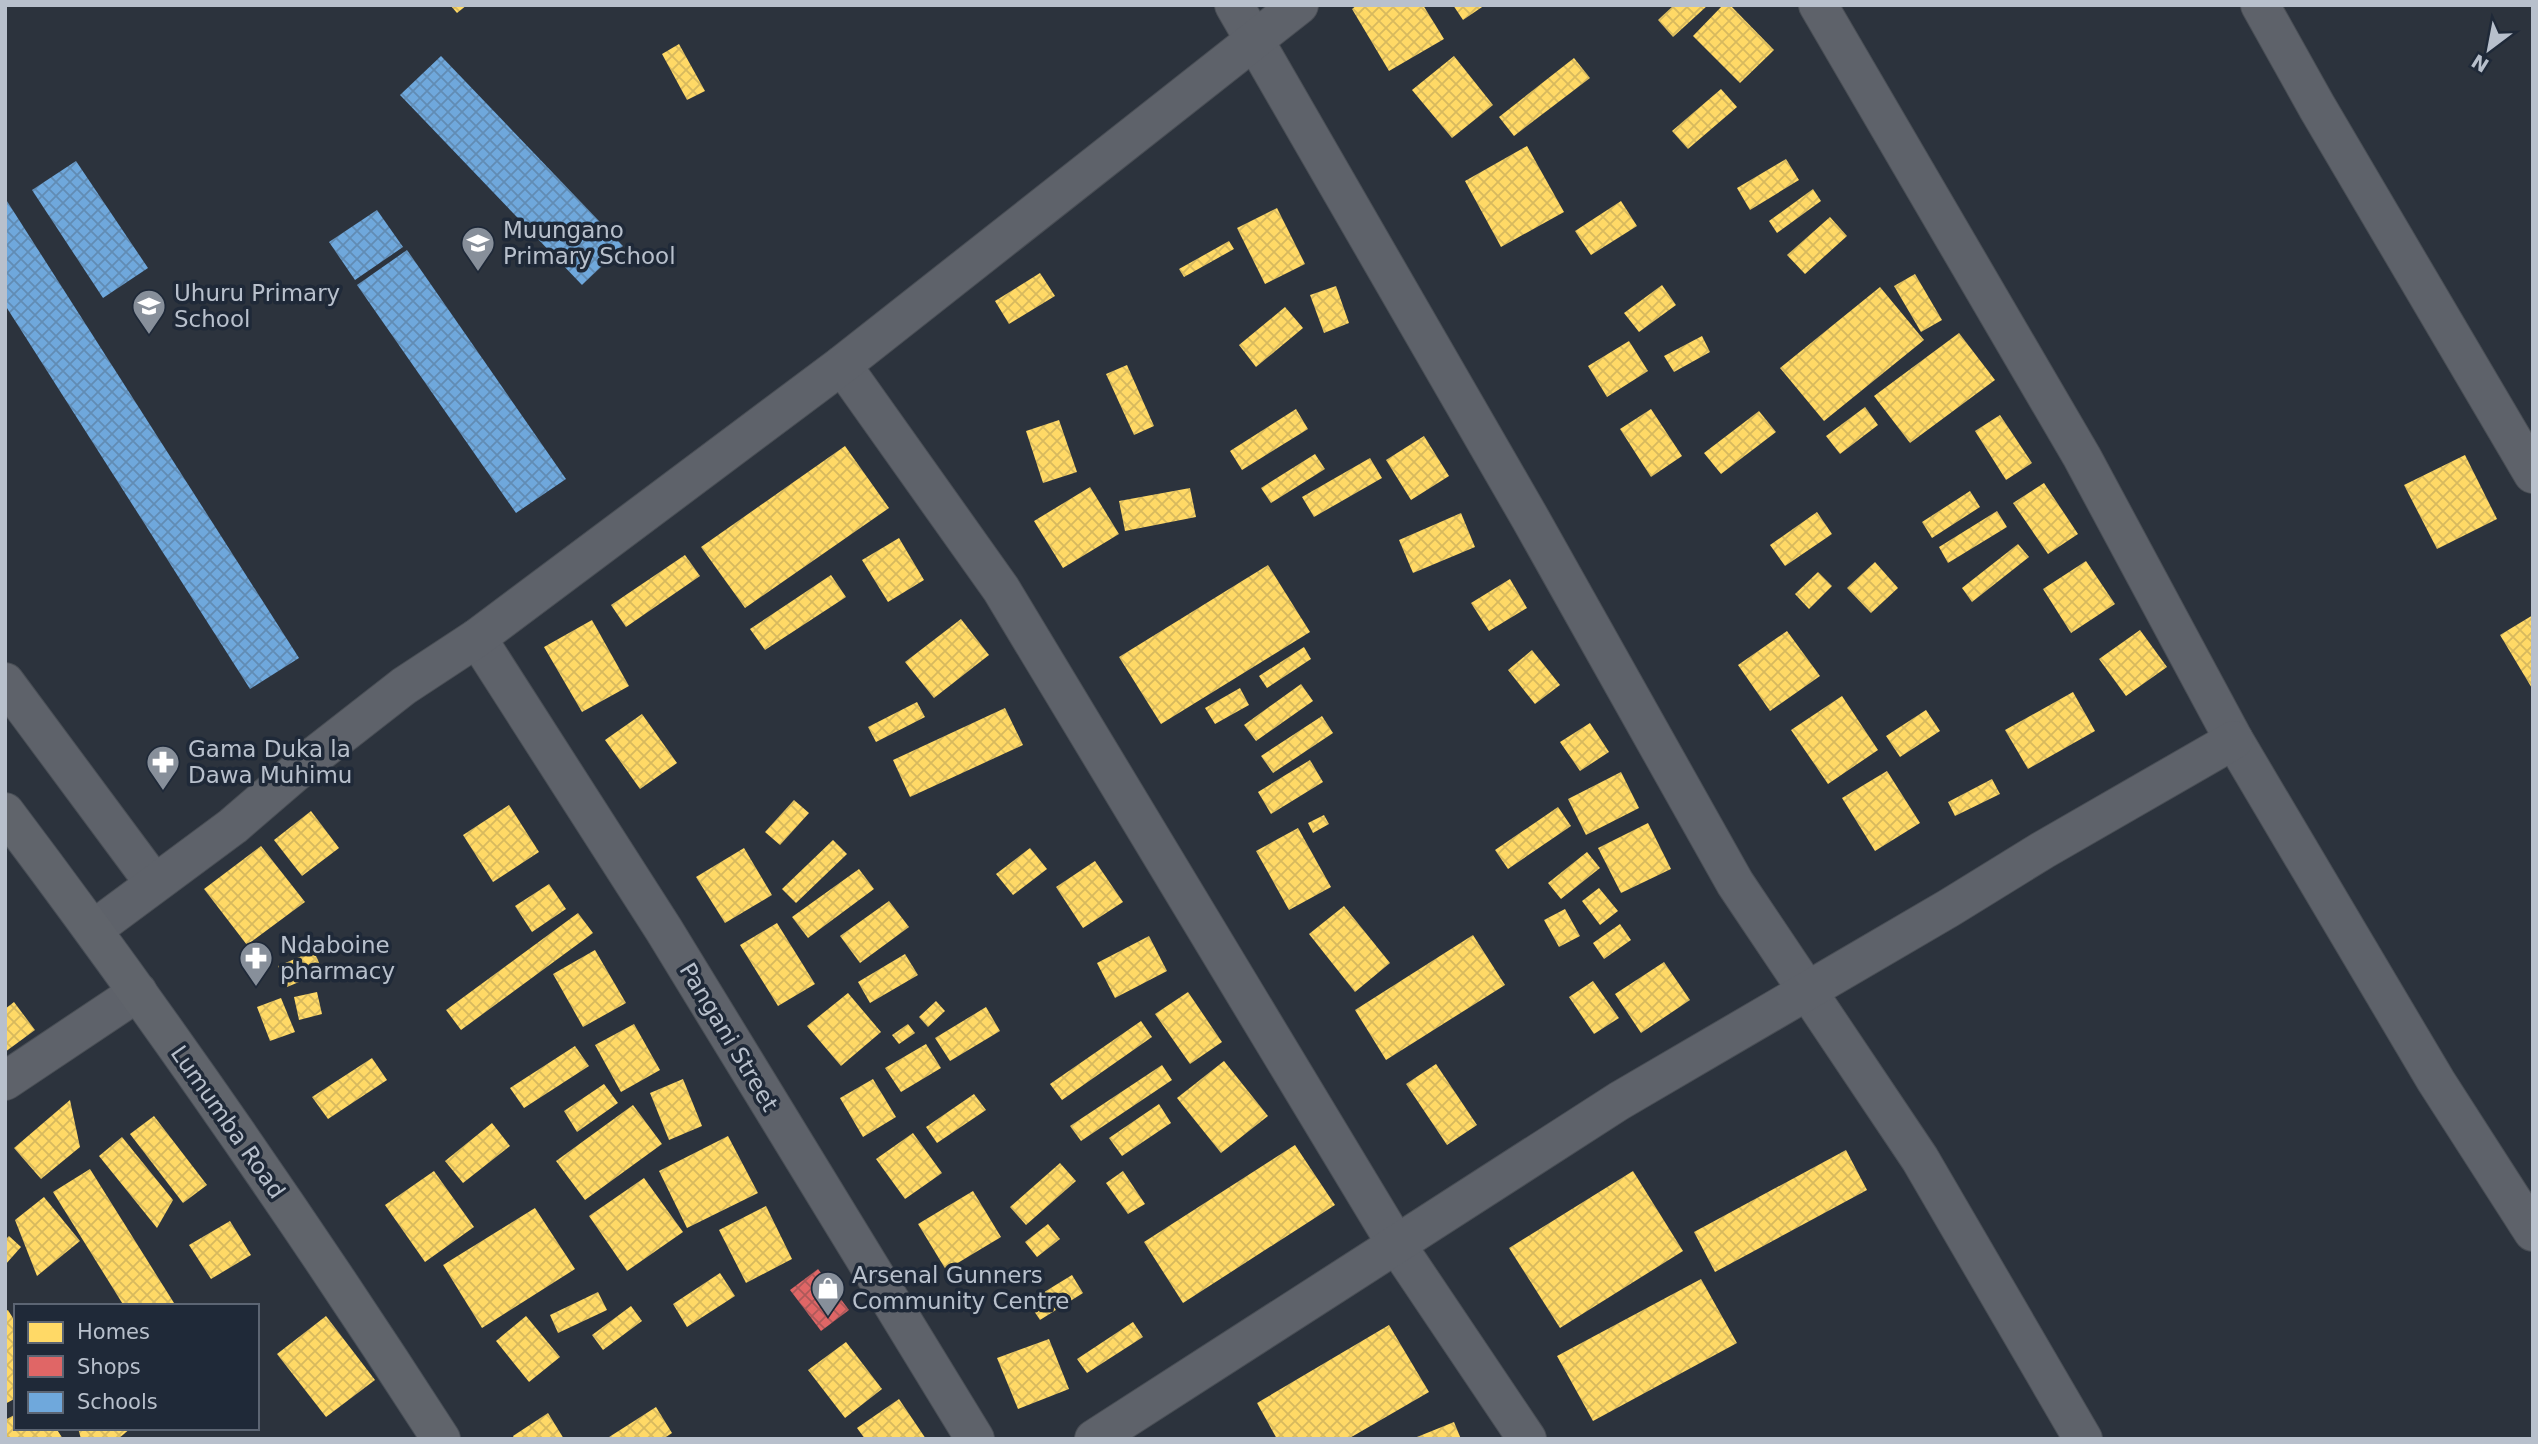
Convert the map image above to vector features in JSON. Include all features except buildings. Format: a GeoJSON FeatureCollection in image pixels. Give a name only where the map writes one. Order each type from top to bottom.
{"type":"FeatureCollection","features":[{"type":"Feature","properties":{"kind":"main road","name":"Lumumba Road"},"geometry":{"type":"LineString","coordinates":[[5,812],[138,992],[441,1439]]}},
{"type":"Feature","properties":{"kind":"street"},"geometry":{"type":"LineString","coordinates":[[1234,5],[1530,518],[1735,883],[1920,1159],[2082,1439]]}},
{"type":"Feature","properties":{"kind":"street"},"geometry":{"type":"LineString","coordinates":[[94,929],[233,826],[313,757],[404,686],[477,638],[842,365],[1299,5]]}},
{"type":"Feature","properties":{"kind":"street"},"geometry":{"type":"LineString","coordinates":[[1818,5],[2082,457],[2234,740],[2436,1081],[2533,1232]]}},
{"type":"Feature","properties":{"kind":"street"},"geometry":{"type":"LineString","coordinates":[[2260,5],[2316,107],[2533,474]]}},
{"type":"Feature","properties":{"kind":"street"},"geometry":{"type":"LineString","coordinates":[[842,365],[1001,589],[1396,1244],[1527,1439]]}},
{"type":"Feature","properties":{"kind":"street","name":"Pangani Street"},"geometry":{"type":"LineString","coordinates":[[477,638],[657,918],[975,1439]]}},
{"type":"Feature","properties":{"kind":"street"},"geometry":{"type":"LineString","coordinates":[[5,682],[155,883]]}},
{"type":"Feature","properties":{"kind":"street"},"geometry":{"type":"LineString","coordinates":[[1094,1439],[1619,1101],[2234,740]]}},
{"type":"Feature","properties":{"kind":"street"},"geometry":{"type":"LineString","coordinates":[[5,1081],[138,992]]}},
{"type":"Feature","properties":{"kind":"place","name":"Muungano Primary School"},"geometry":{"type":"Point","coordinates":[478,273]}},
{"type":"Feature","properties":{"kind":"place","name":"Uhuru Primary School"},"geometry":{"type":"Point","coordinates":[149,336]}},
{"type":"Feature","properties":{"kind":"place","name":"Gama Duka la Dawa Muhimu"},"geometry":{"type":"Point","coordinates":[163,792]}},
{"type":"Feature","properties":{"kind":"place","name":"Ndaboine pharmacy"},"geometry":{"type":"Point","coordinates":[256,988]}},
{"type":"Feature","properties":{"kind":"place","name":"Arsenal Gunners Community Centre"},"geometry":{"type":"Point","coordinates":[828,1318]}}]}
